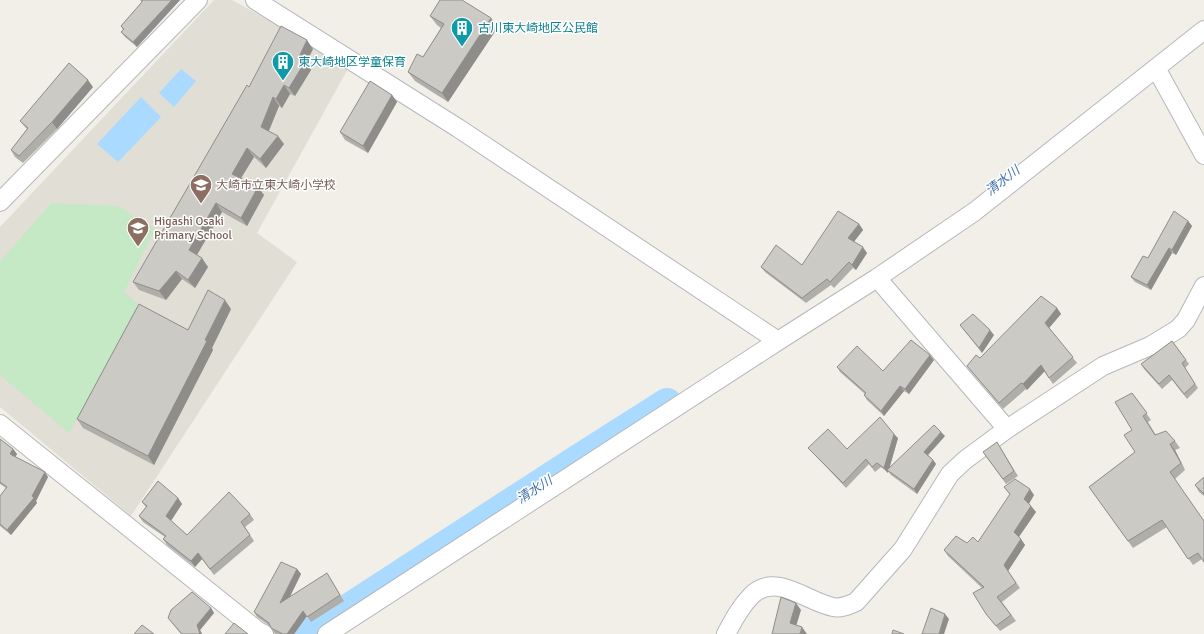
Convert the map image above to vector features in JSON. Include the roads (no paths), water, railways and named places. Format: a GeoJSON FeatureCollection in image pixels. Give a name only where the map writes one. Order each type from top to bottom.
{"type":"FeatureCollection","features":[{"type":"Feature","properties":{"kind":"street"},"geometry":{"type":"LineString","coordinates":[[0,202],[198,0]]}},
{"type":"Feature","properties":{"kind":"street"},"geometry":{"type":"LineString","coordinates":[[255,0],[465,132],[778,341]]}},
{"type":"Feature","properties":{"kind":"street"},"geometry":{"type":"LineString","coordinates":[[327,634],[877,278],[974,212],[1204,30]]}},
{"type":"Feature","properties":{"kind":"street"},"geometry":{"type":"LineString","coordinates":[[1156,68],[1204,155]]}},
{"type":"Feature","properties":{"kind":"street"},"geometry":{"type":"LineString","coordinates":[[877,278],[1007,429]]}},
{"type":"Feature","properties":{"kind":"street"},"geometry":{"type":"LineString","coordinates":[[726,634],[740,608],[752,594],[767,587],[779,586],[834,608],[846,606],[856,602],[903,549],[950,474],[965,460],[1007,429],[1103,366],[1150,346],[1178,330],[1186,320],[1204,286]]}},
{"type":"Feature","properties":{"kind":"street"},"geometry":{"type":"LineString","coordinates":[[0,424],[258,631],[264,634]]}},
{"type":"Feature","properties":{"kind":"water"},"geometry":{"type":"Polygon","coordinates":[[[181,69],[196,81],[174,107],[159,93],[181,69]]]}},
{"type":"Feature","properties":{"kind":"water"},"geometry":{"type":"Polygon","coordinates":[[[141,97],[161,117],[118,162],[97,144],[141,97]]]}},
{"type":"Feature","properties":{"kind":"waterway","name":"清水川"},"geometry":{"type":"LineString","coordinates":[[309,634],[667,403]]}},
{"type":"Feature","properties":{"kind":"place","name":"古川東大崎地区公民館"},"geometry":{"type":"Point","coordinates":[462,48]}},
{"type":"Feature","properties":{"kind":"place","name":"東大崎地区学童保育"},"geometry":{"type":"Point","coordinates":[283,82]}},
{"type":"Feature","properties":{"kind":"place","name":"大崎市立東大崎小学校"},"geometry":{"type":"Point","coordinates":[201,204]}},
{"type":"Feature","properties":{"kind":"place","name":"Higashi Osaki Primary School"},"geometry":{"type":"Point","coordinates":[138,248]}}]}
